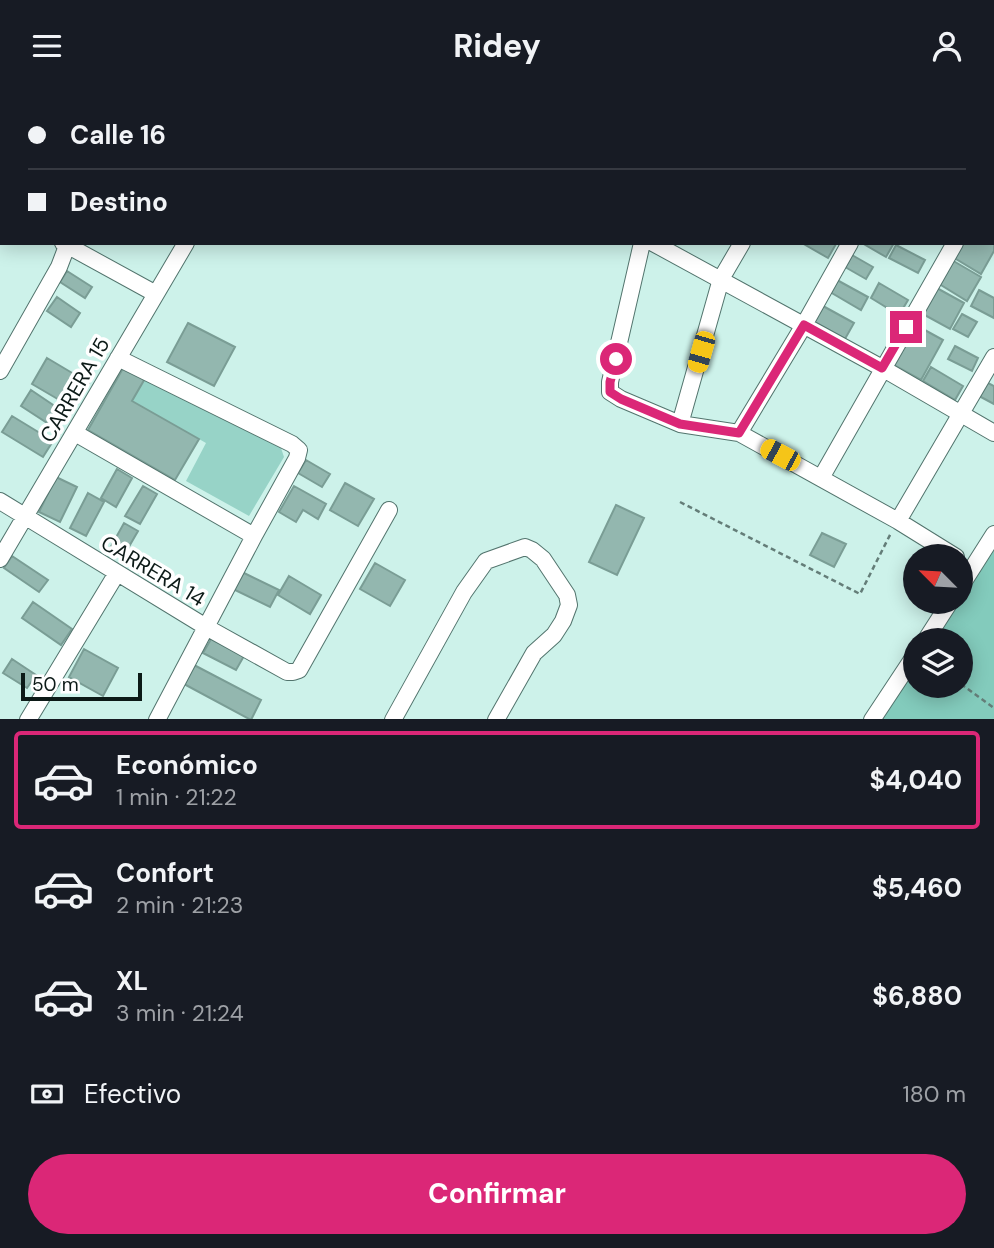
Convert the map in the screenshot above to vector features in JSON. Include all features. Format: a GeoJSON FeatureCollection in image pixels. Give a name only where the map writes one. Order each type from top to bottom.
{"type":"FeatureCollection","features":[{"type":"Feature","properties":{"kind":"street"},"geometry":{"type":"LineString","coordinates":[[0,371],[59,267],[65,245],[156,294]]}},
{"type":"Feature","properties":{"kind":"street","name":"CARRERA 15"},"geometry":{"type":"LineString","coordinates":[[0,559],[185,245]]}},
{"type":"Feature","properties":{"kind":"street"},"geometry":{"type":"LineString","coordinates":[[642,245],[610,392],[680,424],[739,433],[935,544]]}},
{"type":"Feature","properties":{"kind":"street"},"geometry":{"type":"LineString","coordinates":[[657,245],[994,432]]}},
{"type":"Feature","properties":{"kind":"street"},"geometry":{"type":"LineString","coordinates":[[680,424],[721,279],[741,245]]}},
{"type":"Feature","properties":{"kind":"street"},"geometry":{"type":"LineString","coordinates":[[739,433],[849,245]]}},
{"type":"Feature","properties":{"kind":"street"},"geometry":{"type":"LineString","coordinates":[[821,478],[954,245]]}},
{"type":"Feature","properties":{"kind":"street"},"geometry":{"type":"LineString","coordinates":[[0,336],[11,351]]}},
{"type":"Feature","properties":{"kind":"street"},"geometry":{"type":"LineString","coordinates":[[898,521],[994,357]]}},
{"type":"Feature","properties":{"kind":"street"},"geometry":{"type":"LineString","coordinates":[[118,358],[292,444],[299,450],[157,719]]}},
{"type":"Feature","properties":{"kind":"street"},"geometry":{"type":"LineString","coordinates":[[75,433],[254,536]]}},
{"type":"Feature","properties":{"kind":"street","name":"CARRERA 14"},"geometry":{"type":"LineString","coordinates":[[0,502],[205,627],[293,673],[299,670],[389,510]]}},
{"type":"Feature","properties":{"kind":"street"},"geometry":{"type":"LineString","coordinates":[[973,557],[994,534]]}},
{"type":"Feature","properties":{"kind":"street"},"geometry":{"type":"LineString","coordinates":[[393,719],[464,592],[486,561],[524,547],[532,549],[543,559],[567,594],[569,605],[554,635],[534,653],[496,719]]}},
{"type":"Feature","properties":{"kind":"street"},"geometry":{"type":"LineString","coordinates":[[28,719],[117,573]]}},
{"type":"Feature","properties":{"kind":"street"},"geometry":{"type":"LineString","coordinates":[[872,719],[903,673]]}},
{"type":"Feature","properties":{"kind":"path"},"geometry":{"type":"LineString","coordinates":[[680,502],[860,594],[898,521]]}},
{"type":"Feature","properties":{"kind":"path"},"geometry":{"type":"LineString","coordinates":[[973,693],[994,708]]}},
{"type":"Feature","properties":{"kind":"green space"},"geometry":{"type":"Polygon","coordinates":[[[147,375],[280,445],[284,457],[249,516],[186,481],[206,443],[132,401],[147,375]]]}},
{"type":"Feature","properties":{"kind":"green space"},"geometry":{"type":"Polygon","coordinates":[[[994,534],[994,719],[878,719],[903,678],[903,698],[973,698],[973,628],[935,628],[943,614],[973,614],[973,568],[994,534]]]}},
{"type":"Feature","properties":{"kind":"building"},"geometry":{"type":"Polygon","coordinates":[[[805,245],[835,245],[828,258],[805,245]]]}},
{"type":"Feature","properties":{"kind":"building"},"geometry":{"type":"Polygon","coordinates":[[[865,245],[893,245],[886,257],[865,245]]]}},
{"type":"Feature","properties":{"kind":"building"},"geometry":{"type":"Polygon","coordinates":[[[896,245],[925,260],[918,273],[889,258],[896,245]]]}},
{"type":"Feature","properties":{"kind":"building"},"geometry":{"type":"Polygon","coordinates":[[[958,245],[994,245],[994,251],[981,274],[951,256],[958,245]]]}},
{"type":"Feature","properties":{"kind":"building"},"geometry":{"type":"Polygon","coordinates":[[[852,255],[873,267],[866,279],[845,267],[852,255]]]}},
{"type":"Feature","properties":{"kind":"building"},"geometry":{"type":"Polygon","coordinates":[[[950,259],[981,277],[967,301],[936,282],[950,259]]]}},
{"type":"Feature","properties":{"kind":"building"},"geometry":{"type":"Polygon","coordinates":[[[67,271],[92,287],[85,298],[60,282],[67,271]]]}},
{"type":"Feature","properties":{"kind":"building"},"geometry":{"type":"Polygon","coordinates":[[[837,280],[868,297],[861,310],[830,292],[837,280]]]}},
{"type":"Feature","properties":{"kind":"building"},"geometry":{"type":"Polygon","coordinates":[[[879,283],[908,300],[899,315],[871,298],[879,283]]]}},
{"type":"Feature","properties":{"kind":"building"},"geometry":{"type":"Polygon","coordinates":[[[935,287],[964,303],[950,329],[921,313],[935,287]]]}},
{"type":"Feature","properties":{"kind":"building"},"geometry":{"type":"Polygon","coordinates":[[[979,290],[994,298],[994,318],[971,306],[979,290]]]}},
{"type":"Feature","properties":{"kind":"building"},"geometry":{"type":"Polygon","coordinates":[[[57,297],[80,313],[71,327],[47,311],[57,297]]]}},
{"type":"Feature","properties":{"kind":"building"},"geometry":{"type":"Polygon","coordinates":[[[823,306],[854,323],[845,339],[814,322],[823,306]]]}},
{"type":"Feature","properties":{"kind":"building"},"geometry":{"type":"Polygon","coordinates":[[[962,314],[977,322],[968,337],[953,329],[962,314]]]}},
{"type":"Feature","properties":{"kind":"building"},"geometry":{"type":"Polygon","coordinates":[[[188,323],[235,347],[214,386],[167,362],[188,323]]]}},
{"type":"Feature","properties":{"kind":"building"},"geometry":{"type":"Polygon","coordinates":[[[912,323],[943,340],[921,380],[890,363],[912,323]]]}},
{"type":"Feature","properties":{"kind":"building"},"geometry":{"type":"Polygon","coordinates":[[[955,346],[978,358],[972,371],[948,359],[955,346]]]}},
{"type":"Feature","properties":{"kind":"building"},"geometry":{"type":"Polygon","coordinates":[[[47,358],[89,383],[73,408],[32,384],[47,358]]]}},
{"type":"Feature","properties":{"kind":"building"},"geometry":{"type":"Polygon","coordinates":[[[126,363],[147,375],[132,401],[199,439],[175,480],[88,430],[126,363]]]}},
{"type":"Feature","properties":{"kind":"building"},"geometry":{"type":"Polygon","coordinates":[[[931,367],[963,386],[955,400],[923,381],[931,367]]]}},
{"type":"Feature","properties":{"kind":"building"},"geometry":{"type":"Polygon","coordinates":[[[986,382],[994,386],[994,404],[979,396],[986,382]]]}},
{"type":"Feature","properties":{"kind":"building"},"geometry":{"type":"Polygon","coordinates":[[[31,390],[65,413],[55,428],[21,406],[31,390]]]}},
{"type":"Feature","properties":{"kind":"building"},"geometry":{"type":"Polygon","coordinates":[[[12,416],[53,441],[43,457],[2,432],[12,416]]]}},
{"type":"Feature","properties":{"kind":"building"},"geometry":{"type":"Polygon","coordinates":[[[306,460],[330,474],[322,487],[298,473],[306,460]]]}},
{"type":"Feature","properties":{"kind":"building"},"geometry":{"type":"Polygon","coordinates":[[[117,469],[132,478],[116,507],[101,498],[117,469]]]}},
{"type":"Feature","properties":{"kind":"building"},"geometry":{"type":"Polygon","coordinates":[[[56,477],[77,487],[60,522],[39,512],[56,477]]]}},
{"type":"Feature","properties":{"kind":"building"},"geometry":{"type":"Polygon","coordinates":[[[345,483],[374,499],[358,526],[330,510],[345,483]]]}},
{"type":"Feature","properties":{"kind":"building"},"geometry":{"type":"Polygon","coordinates":[[[143,486],[157,494],[140,524],[125,516],[143,486]]]}},
{"type":"Feature","properties":{"kind":"building"},"geometry":{"type":"Polygon","coordinates":[[[294,486],[326,504],[318,519],[303,510],[296,522],[279,512],[294,486]]]}},
{"type":"Feature","properties":{"kind":"building"},"geometry":{"type":"Polygon","coordinates":[[[88,493],[104,502],[86,536],[70,528],[88,493]]]}},
{"type":"Feature","properties":{"kind":"building"},"geometry":{"type":"Polygon","coordinates":[[[616,505],[644,518],[617,575],[589,562],[616,505]]]}},
{"type":"Feature","properties":{"kind":"building"},"geometry":{"type":"Polygon","coordinates":[[[124,523],[138,531],[123,557],[109,550],[124,523]]]}},
{"type":"Feature","properties":{"kind":"building"},"geometry":{"type":"Polygon","coordinates":[[[822,533],[846,544],[834,567],[810,555],[822,533]]]}},
{"type":"Feature","properties":{"kind":"building"},"geometry":{"type":"Polygon","coordinates":[[[12,556],[48,580],[39,592],[4,568],[12,556]]]}},
{"type":"Feature","properties":{"kind":"building"},"geometry":{"type":"Polygon","coordinates":[[[375,563],[405,580],[390,606],[360,589],[375,563]]]}},
{"type":"Feature","properties":{"kind":"building"},"geometry":{"type":"Polygon","coordinates":[[[242,572],[279,590],[270,607],[233,589],[242,572]]]}},
{"type":"Feature","properties":{"kind":"building"},"geometry":{"type":"Polygon","coordinates":[[[289,576],[321,595],[310,614],[278,595],[289,576]]]}},
{"type":"Feature","properties":{"kind":"building"},"geometry":{"type":"Polygon","coordinates":[[[33,602],[72,629],[61,645],[22,618],[33,602]]]}},
{"type":"Feature","properties":{"kind":"building"},"geometry":{"type":"Polygon","coordinates":[[[211,639],[244,656],[236,670],[203,653],[211,639]]]}},
{"type":"Feature","properties":{"kind":"building"},"geometry":{"type":"Polygon","coordinates":[[[84,649],[118,668],[103,696],[69,677],[84,649]]]}},
{"type":"Feature","properties":{"kind":"building"},"geometry":{"type":"Polygon","coordinates":[[[12,659],[36,675],[27,688],[3,673],[12,659]]]}},
{"type":"Feature","properties":{"kind":"building"},"geometry":{"type":"Polygon","coordinates":[[[194,665],[261,700],[249,719],[184,684],[194,665]]]}},
{"type":"Feature","properties":{"kind":"route"},"geometry":{"type":"LineString","coordinates":[[616,359],[610,392],[621,399],[680,424],[739,433],[804,325],[882,368],[906,327]]}}]}
